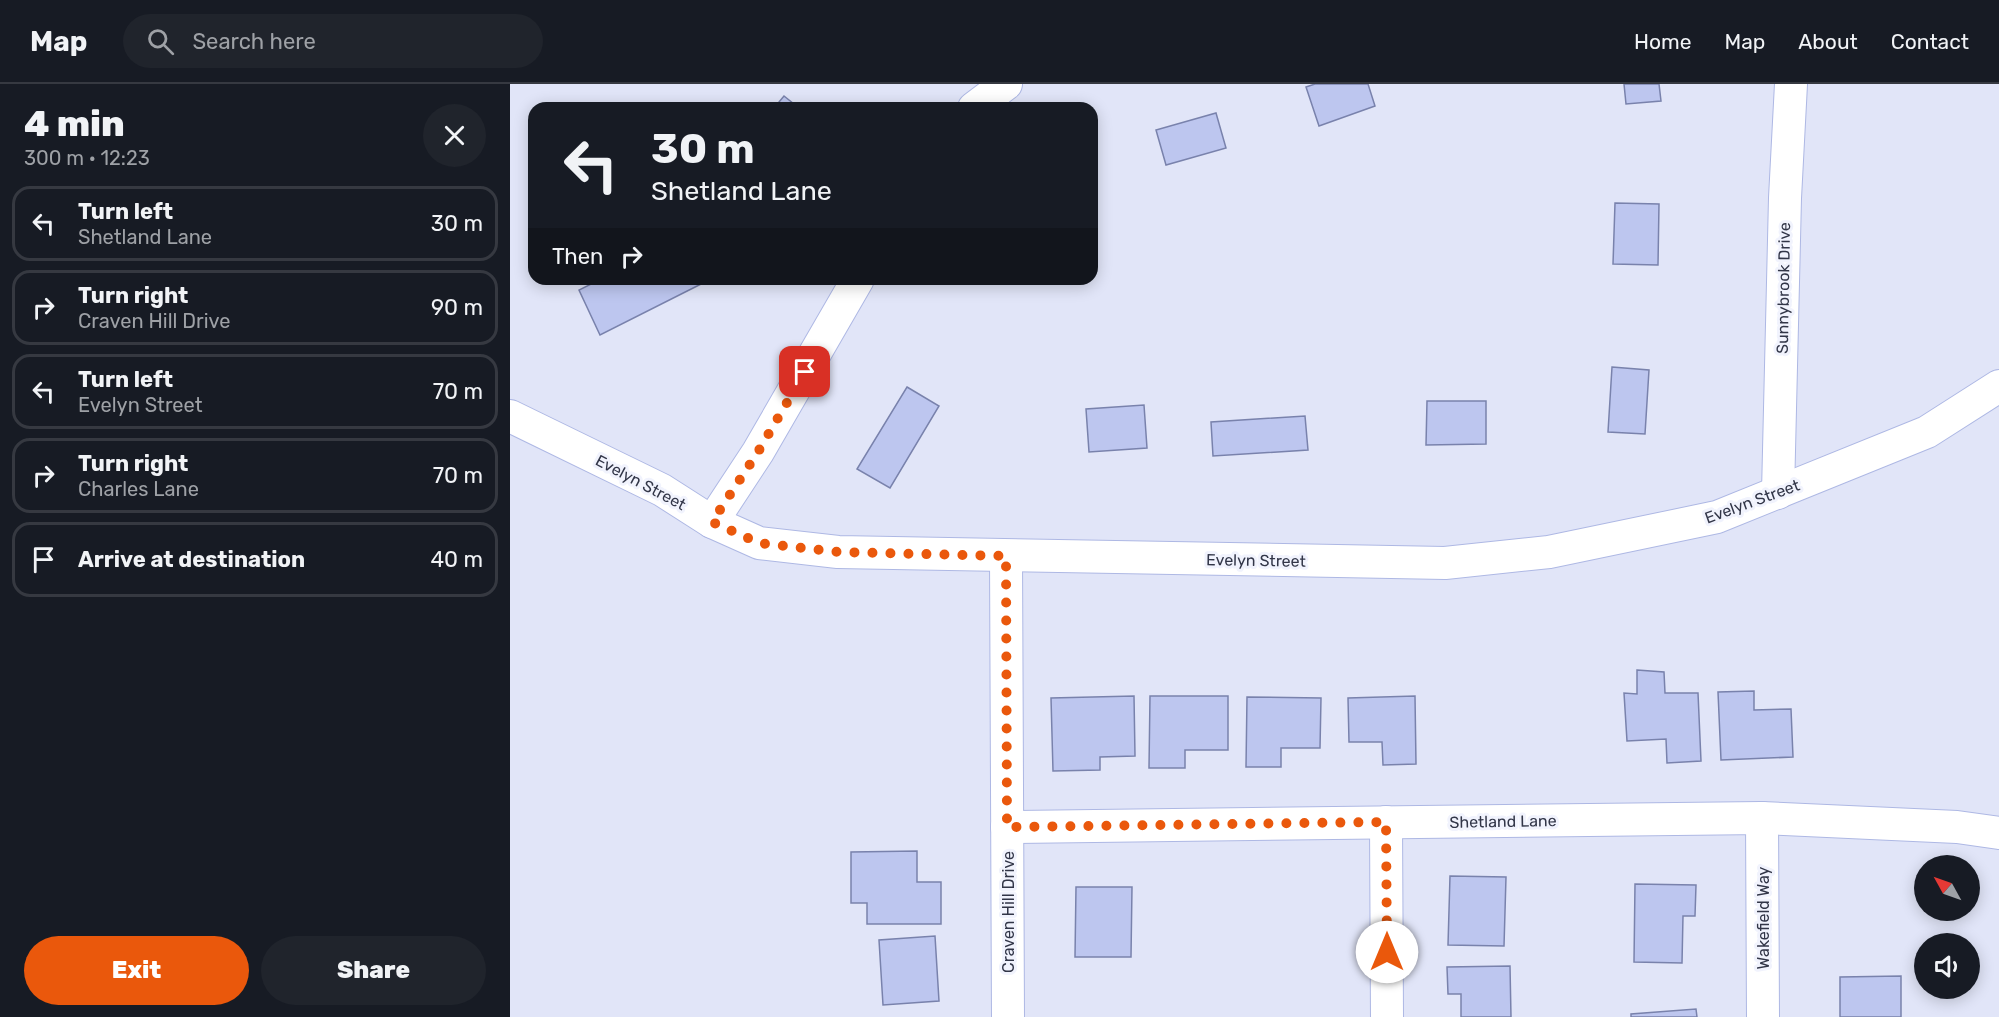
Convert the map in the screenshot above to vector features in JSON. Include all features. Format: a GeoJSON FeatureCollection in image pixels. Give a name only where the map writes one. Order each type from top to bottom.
{"type":"FeatureCollection","features":[{"type":"Feature","properties":{"kind":"street"},"geometry":{"type":"LineString","coordinates":[[982,102],[1006,84]]}},
{"type":"Feature","properties":{"kind":"street","name":"Sunnybrook Drive"},"geometry":{"type":"LineString","coordinates":[[1778,493],[1785,198],[1791,84]]}},
{"type":"Feature","properties":{"kind":"street"},"geometry":{"type":"LineString","coordinates":[[712,522],[758,452],[855,285]]}},
{"type":"Feature","properties":{"kind":"street","name":"Evelyn Street"},"geometry":{"type":"LineString","coordinates":[[510,416],[662,490],[712,522],[759,543],[838,552],[1445,563],[1549,552],[1717,517],[1927,432],[1999,386]]}},
{"type":"Feature","properties":{"kind":"street","name":"Craven Hill Drive"},"geometry":{"type":"LineString","coordinates":[[1006,556],[1008,1017]]}},
{"type":"Feature","properties":{"kind":"street","name":"Shetland Lane"},"geometry":{"type":"LineString","coordinates":[[1007,827],[1762,818],[1958,827],[1999,833]]}},
{"type":"Feature","properties":{"kind":"street","name":"Wakefield Way"},"geometry":{"type":"LineString","coordinates":[[1762,818],[1763,1017]]}},
{"type":"Feature","properties":{"kind":"street"},"geometry":{"type":"LineString","coordinates":[[1386,822],[1387,1017]]}},
{"type":"Feature","properties":{"kind":"building"},"geometry":{"type":"Polygon","coordinates":[[[1315,84],[1368,84],[1375,106],[1319,126],[1306,87],[1315,84]]]}},
{"type":"Feature","properties":{"kind":"building"},"geometry":{"type":"Polygon","coordinates":[[[1624,84],[1659,84],[1661,101],[1626,104],[1624,84]]]}},
{"type":"Feature","properties":{"kind":"building"},"geometry":{"type":"Polygon","coordinates":[[[784,96],[792,102],[779,102],[784,96]]]}},
{"type":"Feature","properties":{"kind":"building"},"geometry":{"type":"Polygon","coordinates":[[[1216,113],[1226,148],[1166,165],[1156,130],[1216,113]]]}},
{"type":"Feature","properties":{"kind":"building"},"geometry":{"type":"Polygon","coordinates":[[[1615,203],[1659,204],[1658,265],[1613,264],[1615,203]]]}},
{"type":"Feature","properties":{"kind":"building"},"geometry":{"type":"Polygon","coordinates":[[[589,285],[699,285],[600,335],[579,290],[589,285]]]}},
{"type":"Feature","properties":{"kind":"building"},"geometry":{"type":"Polygon","coordinates":[[[1612,367],[1649,370],[1645,434],[1608,432],[1612,367]]]}},
{"type":"Feature","properties":{"kind":"building"},"geometry":{"type":"Polygon","coordinates":[[[907,387],[939,406],[890,488],[857,469],[907,387]]]}},
{"type":"Feature","properties":{"kind":"building"},"geometry":{"type":"Polygon","coordinates":[[[1427,401],[1486,401],[1486,444],[1426,445],[1427,401]]]}},
{"type":"Feature","properties":{"kind":"building"},"geometry":{"type":"Polygon","coordinates":[[[1144,405],[1147,448],[1089,452],[1086,409],[1144,405]]]}},
{"type":"Feature","properties":{"kind":"building"},"geometry":{"type":"Polygon","coordinates":[[[1305,416],[1308,450],[1213,456],[1211,422],[1305,416]]]}},
{"type":"Feature","properties":{"kind":"building"},"geometry":{"type":"Polygon","coordinates":[[[1637,670],[1664,672],[1665,693],[1698,693],[1701,761],[1667,763],[1666,739],[1627,741],[1624,693],[1637,694],[1637,670]]]}},
{"type":"Feature","properties":{"kind":"building"},"geometry":{"type":"Polygon","coordinates":[[[1754,691],[1754,710],[1791,709],[1793,757],[1721,760],[1718,692],[1754,691]]]}},
{"type":"Feature","properties":{"kind":"building"},"geometry":{"type":"Polygon","coordinates":[[[1134,696],[1135,756],[1100,757],[1100,770],[1053,771],[1051,698],[1134,696]]]}},
{"type":"Feature","properties":{"kind":"building"},"geometry":{"type":"Polygon","coordinates":[[[1150,696],[1228,696],[1228,750],[1185,750],[1185,768],[1149,768],[1150,696]]]}},
{"type":"Feature","properties":{"kind":"building"},"geometry":{"type":"Polygon","coordinates":[[[1415,696],[1416,764],[1383,765],[1382,742],[1349,742],[1348,698],[1415,696]]]}},
{"type":"Feature","properties":{"kind":"building"},"geometry":{"type":"Polygon","coordinates":[[[1247,697],[1321,698],[1320,748],[1281,748],[1281,767],[1246,767],[1247,697]]]}},
{"type":"Feature","properties":{"kind":"building"},"geometry":{"type":"Polygon","coordinates":[[[917,851],[917,882],[941,882],[941,924],[867,924],[867,903],[851,903],[851,852],[917,851]]]}},
{"type":"Feature","properties":{"kind":"building"},"geometry":{"type":"Polygon","coordinates":[[[1450,876],[1506,877],[1504,946],[1448,945],[1450,876]]]}},
{"type":"Feature","properties":{"kind":"building"},"geometry":{"type":"Polygon","coordinates":[[[1635,884],[1696,885],[1695,916],[1683,916],[1682,963],[1634,962],[1635,884]]]}},
{"type":"Feature","properties":{"kind":"building"},"geometry":{"type":"Polygon","coordinates":[[[1076,887],[1132,887],[1131,957],[1075,957],[1076,887]]]}},
{"type":"Feature","properties":{"kind":"building"},"geometry":{"type":"Polygon","coordinates":[[[935,936],[939,1001],[883,1005],[879,940],[935,936]]]}},
{"type":"Feature","properties":{"kind":"building"},"geometry":{"type":"Polygon","coordinates":[[[1510,966],[1511,1017],[1461,1017],[1461,994],[1448,994],[1447,967],[1510,966]]]}},
{"type":"Feature","properties":{"kind":"building"},"geometry":{"type":"Polygon","coordinates":[[[1901,976],[1901,1017],[1840,1017],[1840,977],[1901,976]]]}},
{"type":"Feature","properties":{"kind":"building"},"geometry":{"type":"Polygon","coordinates":[[[1696,1009],[1697,1017],[1631,1017],[1631,1014],[1696,1009]]]}},
{"type":"Feature","properties":{"kind":"route"},"geometry":{"type":"LineString","coordinates":[[805,372],[758,452],[712,522],[759,543],[838,552],[1006,556],[1007,827],[1386,822],[1387,952]]}}]}
